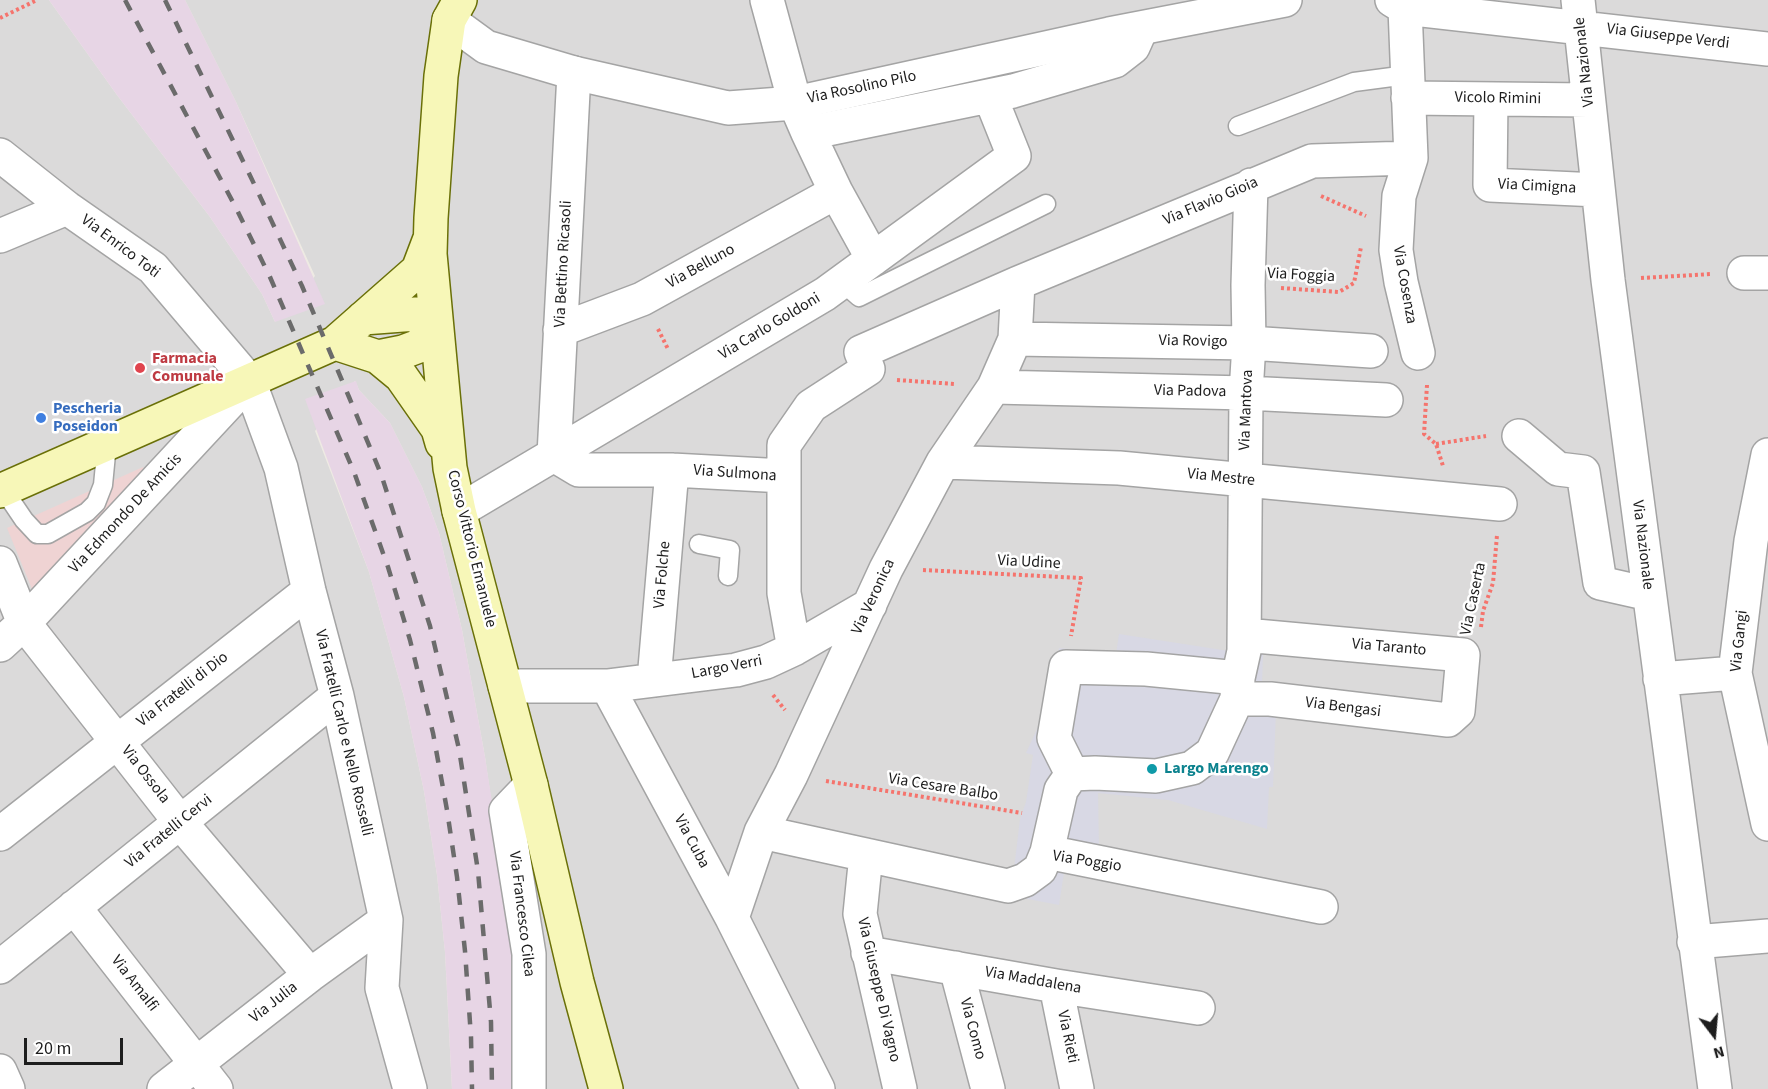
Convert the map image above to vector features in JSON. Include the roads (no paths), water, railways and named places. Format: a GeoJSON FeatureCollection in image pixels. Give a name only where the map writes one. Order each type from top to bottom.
{"type":"FeatureCollection","features":[{"type":"Feature","properties":{"kind":"main road","name":"Corso Vittorio Emanuele"},"geometry":{"type":"LineString","coordinates":[[449,7],[441,76],[430,239],[450,468],[459,511],[531,785],[577,982],[606,1089]]}},
{"type":"Feature","properties":{"kind":"main road"},"geometry":{"type":"LineString","coordinates":[[1,490],[335,343],[418,270],[430,239]]}},
{"type":"Feature","properties":{"kind":"main road"},"geometry":{"type":"LineString","coordinates":[[363,318],[416,314],[436,326],[419,346],[378,357]]}},
{"type":"Feature","properties":{"kind":"main road"},"geometry":{"type":"LineString","coordinates":[[335,343],[378,357],[401,376],[438,429],[450,468]]}},
{"type":"Feature","properties":{"kind":"street"},"geometry":{"type":"LineString","coordinates":[[767,0],[795,103],[836,192],[873,259]]}},
{"type":"Feature","properties":{"kind":"street","name":"Via Rosolino Pilo"},"geometry":{"type":"LineString","coordinates":[[449,7],[486,47],[574,73],[728,108],[795,103],[1285,0]]}},
{"type":"Feature","properties":{"kind":"street","name":"Via Giuseppe Verdi"},"geometry":{"type":"LineString","coordinates":[[1398,4],[1580,14],[1768,49]]}},
{"type":"Feature","properties":{"kind":"street","name":"Via Cosenza"},"geometry":{"type":"LineString","coordinates":[[1398,4],[1408,87],[1411,158],[1399,196],[1396,250],[1418,353]]}},
{"type":"Feature","properties":{"kind":"street","name":"Via Nazionale"},"geometry":{"type":"LineString","coordinates":[[1580,14],[1608,280],[1715,1089]]}},
{"type":"Feature","properties":{"kind":"street"},"geometry":{"type":"LineString","coordinates":[[808,133],[1013,91],[1115,61],[1133,47],[1141,29]]}},
{"type":"Feature","properties":{"kind":"street","name":"Via Bettino Ricasoli"},"geometry":{"type":"LineString","coordinates":[[554,455],[574,73]]}},
{"type":"Feature","properties":{"kind":"street","name":"Vicolo Rimini"},"geometry":{"type":"LineString","coordinates":[[1408,87],[1491,99],[1588,100]]}},
{"type":"Feature","properties":{"kind":"street","name":"Via Carlo Goldoni"},"geometry":{"type":"LineString","coordinates":[[459,511],[825,294],[1014,156],[990,96]]}},
{"type":"Feature","properties":{"kind":"street","name":"Via Cimigna"},"geometry":{"type":"LineString","coordinates":[[1491,99],[1490,185],[1598,190]]}},
{"type":"Feature","properties":{"kind":"street","name":"Via Enrico Toti"},"geometry":{"type":"LineString","coordinates":[[0,155],[67,208],[153,268],[249,381]]}},
{"type":"Feature","properties":{"kind":"street","name":"Via Flavio Gioia"},"geometry":{"type":"LineString","coordinates":[[1018,283],[1251,184],[1312,161],[1411,158]]}},
{"type":"Feature","properties":{"kind":"street","name":"Via Mantova"},"geometry":{"type":"LineString","coordinates":[[1072,774],[1156,776],[1192,768],[1212,753],[1237,688],[1245,635],[1246,393],[1249,343],[1251,184]]}},
{"type":"Feature","properties":{"kind":"street","name":"Via Belluno"},"geometry":{"type":"LineString","coordinates":[[561,330],[642,299],[836,192]]}},
{"type":"Feature","properties":{"kind":"street"},"geometry":{"type":"LineString","coordinates":[[0,236],[67,208]]}},
{"type":"Feature","properties":{"kind":"street"},"geometry":{"type":"LineString","coordinates":[[784,476],[784,445],[811,406],[868,369],[861,352],[1018,283]]}},
{"type":"Feature","properties":{"kind":"street","name":"Via Veronica"},"geometry":{"type":"LineString","coordinates":[[732,918],[761,832],[808,737],[886,568],[943,462],[994,387],[1015,339],[1018,283]]}},
{"type":"Feature","properties":{"kind":"street","name":"Via Rovigo"},"geometry":{"type":"LineString","coordinates":[[1015,339],[1249,343],[1371,351]]}},
{"type":"Feature","properties":{"kind":"street","name":"Via Fratelli Carlo e Nello Rosselli"},"geometry":{"type":"LineString","coordinates":[[249,381],[281,468],[309,591],[337,696],[386,920],[382,988],[410,1089]]}},
{"type":"Feature","properties":{"kind":"street","name":"Via Edmondo De Amicis"},"geometry":{"type":"LineString","coordinates":[[0,645],[24,623],[249,381]]}},
{"type":"Feature","properties":{"kind":"street","name":"Via Padova"},"geometry":{"type":"LineString","coordinates":[[994,387],[1246,393],[1386,400]]}},
{"type":"Feature","properties":{"kind":"street"},"geometry":{"type":"LineString","coordinates":[[1520,436],[1558,469],[1584,472],[1600,584],[1649,594]]}},
{"type":"Feature","properties":{"kind":"street","name":"Via Sulmona"},"geometry":{"type":"LineString","coordinates":[[554,455],[579,470],[672,470],[784,476],[784,593],[780,656]]}},
{"type":"Feature","properties":{"kind":"street","name":"Via Gangi"},"geometry":{"type":"LineString","coordinates":[[1768,455],[1751,541],[1735,673],[1768,824]]}},
{"type":"Feature","properties":{"kind":"street","name":"Via Mestre"},"geometry":{"type":"LineString","coordinates":[[943,462],[1119,468],[1500,504]]}},
{"type":"Feature","properties":{"kind":"street","name":"Via Folche"},"geometry":{"type":"LineString","coordinates":[[654,680],[684,543],[672,470]]}},
{"type":"Feature","properties":{"kind":"street","name":"Via Ossola"},"geometry":{"type":"LineString","coordinates":[[0,563],[24,623],[180,822],[310,975]]}},
{"type":"Feature","properties":{"kind":"street","name":"Via Fratelli di Dio"},"geometry":{"type":"LineString","coordinates":[[0,834],[309,591]]}},
{"type":"Feature","properties":{"kind":"street","name":"Largo Verri"},"geometry":{"type":"LineString","coordinates":[[607,686],[736,670],[780,656],[870,605]]}},
{"type":"Feature","properties":{"kind":"street","name":"Via Taranto"},"geometry":{"type":"LineString","coordinates":[[1245,635],[1463,655],[1458,711],[1448,720]]}},
{"type":"Feature","properties":{"kind":"street"},"geometry":{"type":"LineString","coordinates":[[1047,852],[1061,790],[1072,774],[1054,738],[1066,667],[1146,669],[1237,688]]}},
{"type":"Feature","properties":{"kind":"street"},"geometry":{"type":"LineString","coordinates":[[1660,679],[1735,673]]}},
{"type":"Feature","properties":{"kind":"street"},"geometry":{"type":"LineString","coordinates":[[505,686],[607,686]]}},
{"type":"Feature","properties":{"kind":"street","name":"Via Cuba"},"geometry":{"type":"LineString","coordinates":[[607,686],[732,918],[818,1089]]}},
{"type":"Feature","properties":{"kind":"street","name":"Via Bengasi"},"geometry":{"type":"LineString","coordinates":[[1237,688],[1270,699],[1448,720]]}},
{"type":"Feature","properties":{"kind":"street","name":"Via Fratelli Cervi"},"geometry":{"type":"LineString","coordinates":[[0,967],[337,696]]}},
{"type":"Feature","properties":{"kind":"street","name":"Via Francesco Cilea"},"geometry":{"type":"LineString","coordinates":[[529,1089],[529,954],[506,811],[531,785]]}},
{"type":"Feature","properties":{"kind":"street","name":"Via Poggio"},"geometry":{"type":"LineString","coordinates":[[761,832],[1008,886],[1025,880],[1040,869],[1047,852],[1321,907]]}},
{"type":"Feature","properties":{"kind":"street","name":"Via Giuseppe Di Vagno"},"geometry":{"type":"LineString","coordinates":[[866,855],[860,914],[900,1089]]}},
{"type":"Feature","properties":{"kind":"street","name":"Via Amalfi"},"geometry":{"type":"LineString","coordinates":[[74,907],[216,1089]]}},
{"type":"Feature","properties":{"kind":"street","name":"Via Julia"},"geometry":{"type":"LineString","coordinates":[[164,1089],[310,975],[386,920]]}},
{"type":"Feature","properties":{"kind":"street"},"geometry":{"type":"LineString","coordinates":[[1694,942],[1768,936]]}},
{"type":"Feature","properties":{"kind":"street","name":"Via Maddalena"},"geometry":{"type":"LineString","coordinates":[[868,953],[1198,1008]]}},
{"type":"Feature","properties":{"kind":"street","name":"Via Como"},"geometry":{"type":"LineString","coordinates":[[956,968],[988,1089]]}},
{"type":"Feature","properties":{"kind":"street","name":"Via Rieti"},"geometry":{"type":"LineString","coordinates":[[1056,986],[1077,1089]]}},
{"type":"Feature","properties":{"kind":"street"},"geometry":{"type":"LineString","coordinates":[[0,1071],[8,1089]]}},
{"type":"Feature","properties":{"kind":"lane"},"geometry":{"type":"LineString","coordinates":[[1238,126],[1354,82],[1408,87]]}},
{"type":"Feature","properties":{"kind":"lane"},"geometry":{"type":"LineString","coordinates":[[842,282],[859,297],[1046,204]]}},
{"type":"Feature","properties":{"kind":"lane"},"geometry":{"type":"LineString","coordinates":[[1,490],[37,534],[48,534],[87,512],[96,503],[102,485],[107,444]]}},
{"type":"Feature","properties":{"kind":"lane"},"geometry":{"type":"LineString","coordinates":[[684,543],[730,549],[728,576]]}},
{"type":"Feature","properties":{"kind":"railway"},"geometry":{"type":"LineString","coordinates":[[125,0],[235,206],[270,277],[354,472],[388,567],[410,640],[433,733],[447,810],[465,951],[472,1089]]}},
{"type":"Feature","properties":{"kind":"railway"},"geometry":{"type":"LineString","coordinates":[[165,0],[302,286],[349,397],[381,474],[430,626],[459,749],[478,871],[491,1022],[492,1089]]}},
{"type":"Feature","properties":{"kind":"place","name":"Farmacia Comunale"},"geometry":{"type":"Point","coordinates":[140,368]}},
{"type":"Feature","properties":{"kind":"place","name":"Pescheria Poseidon"},"geometry":{"type":"Point","coordinates":[41,418]}},
{"type":"Feature","properties":{"kind":"place","name":"Largo Marengo"},"geometry":{"type":"Point","coordinates":[1152,769]}}]}
